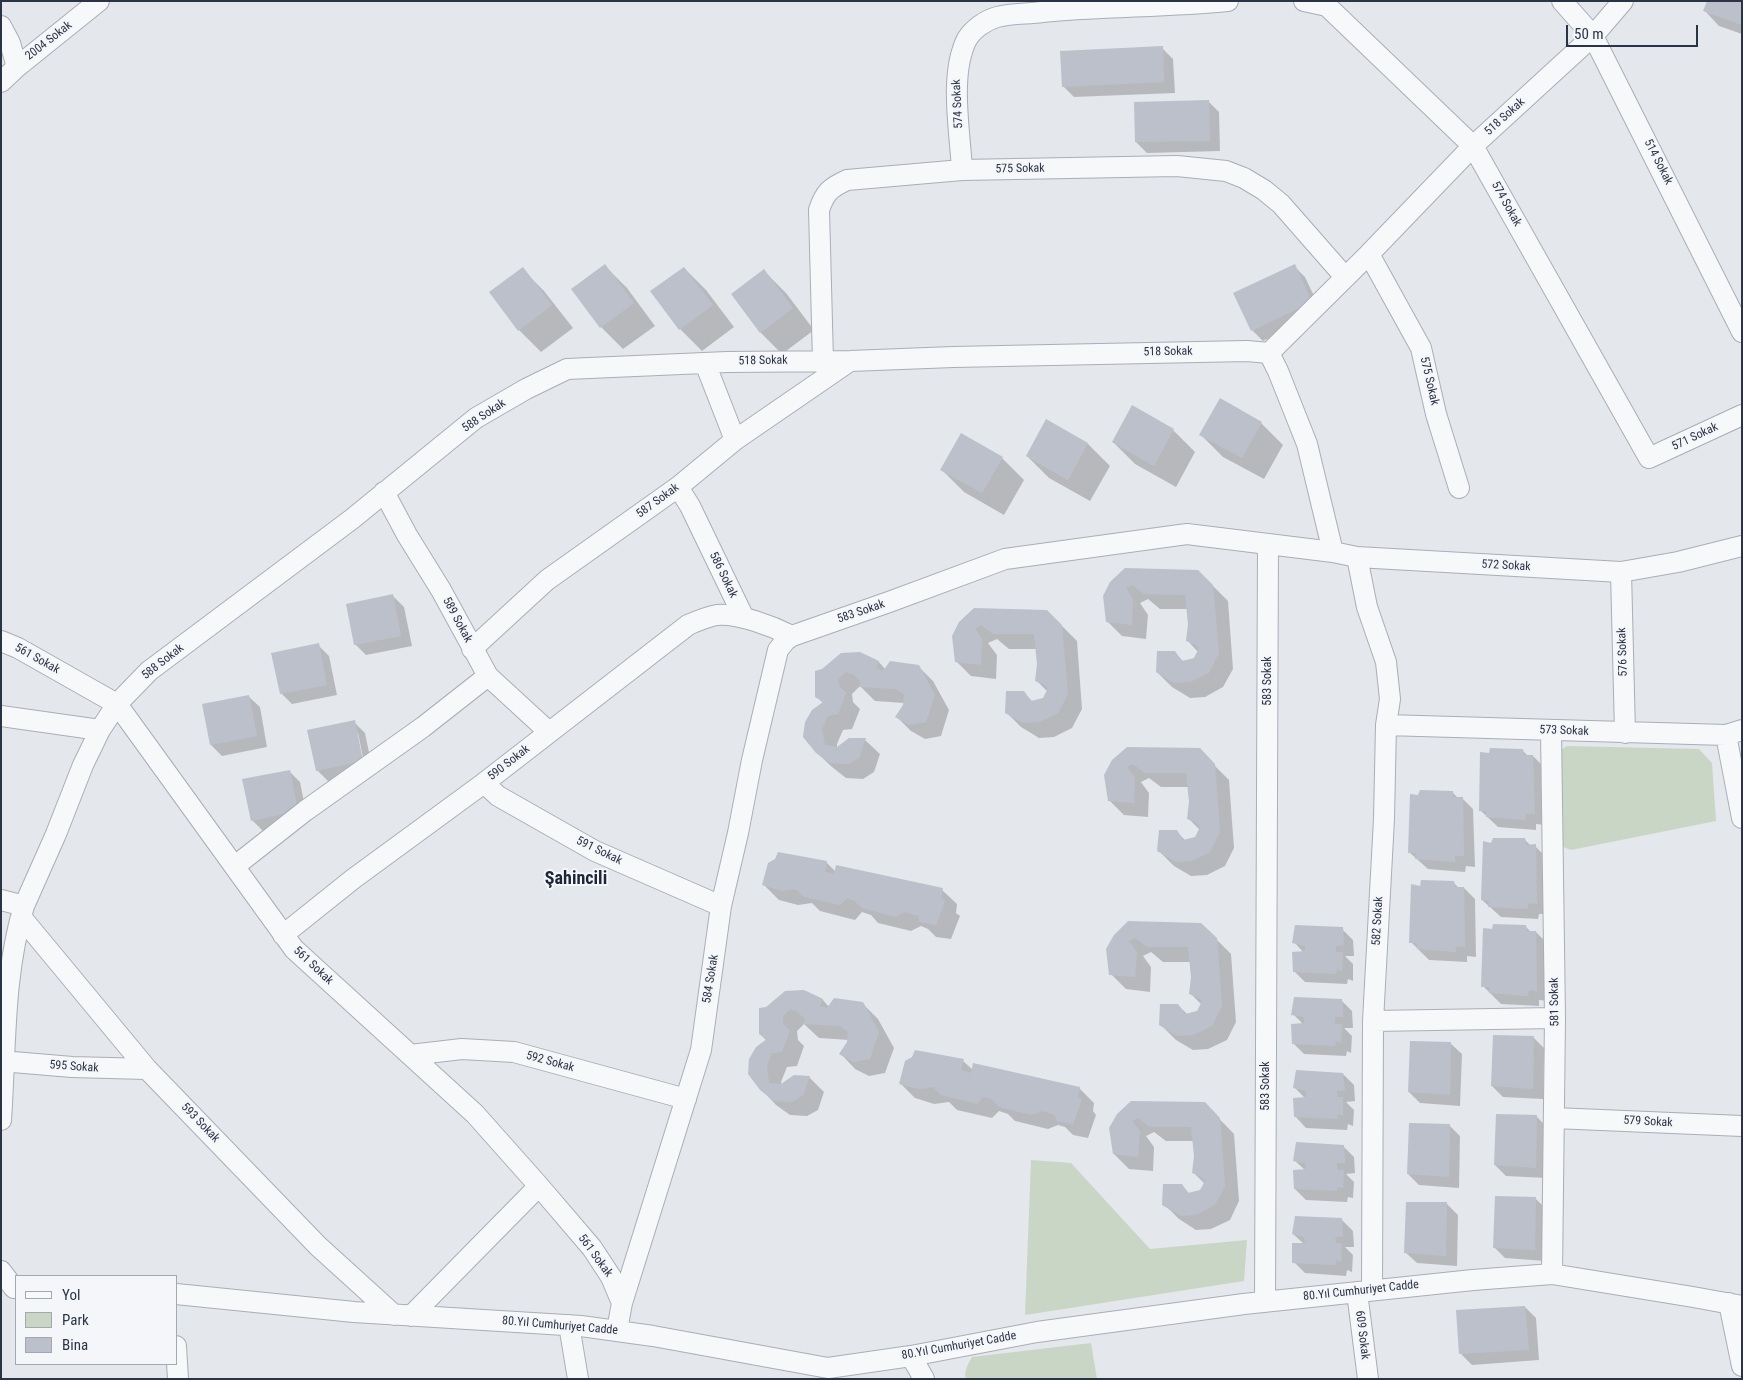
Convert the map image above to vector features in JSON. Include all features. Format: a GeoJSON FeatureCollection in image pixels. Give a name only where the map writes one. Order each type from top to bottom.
{"type":"FeatureCollection","features":[{"type":"Feature","properties":{"kind":"street","name":"2004 Sokak"},"geometry":{"type":"LineString","coordinates":[[1,82],[17,66],[99,1]]}},
{"type":"Feature","properties":{"kind":"street","name":"574 Sokak"},"geometry":{"type":"LineString","coordinates":[[962,170],[956,77],[960,54],[968,37],[980,25],[996,17],[1066,10],[1179,6],[1228,1]]}},
{"type":"Feature","properties":{"kind":"street","name":"574 Sokak"},"geometry":{"type":"LineString","coordinates":[[1304,1],[1327,6],[1473,146],[1649,458]]}},
{"type":"Feature","properties":{"kind":"street","name":"514 Sokak"},"geometry":{"type":"LineString","coordinates":[[1562,1],[1594,36],[1742,332]]}},
{"type":"Feature","properties":{"kind":"street","name":"518 Sokak"},"geometry":{"type":"LineString","coordinates":[[567,369],[705,363],[1246,350],[1269,353],[1369,254],[1473,146],[1594,36],[1623,1]]}},
{"type":"Feature","properties":{"kind":"street"},"geometry":{"type":"LineString","coordinates":[[1,26],[10,43],[17,66]]}},
{"type":"Feature","properties":{"kind":"street","name":"575 Sokak"},"geometry":{"type":"LineString","coordinates":[[822,360],[819,210],[824,197],[832,187],[847,180],[962,170],[1177,166],[1226,171],[1258,186],[1281,204],[1345,276]]}},
{"type":"Feature","properties":{"kind":"street","name":"575 Sokak"},"geometry":{"type":"LineString","coordinates":[[1369,254],[1421,348],[1436,414],[1459,488]]}},
{"type":"Feature","properties":{"kind":"street"},"geometry":{"type":"LineString","coordinates":[[1269,353],[1282,379],[1307,444],[1334,552]]}},
{"type":"Feature","properties":{"kind":"street","name":"587 Sokak"},"geometry":{"type":"LineString","coordinates":[[472,649],[546,580],[678,487],[735,440],[850,361]]}},
{"type":"Feature","properties":{"kind":"street"},"geometry":{"type":"LineString","coordinates":[[705,363],[735,440]]}},
{"type":"Feature","properties":{"kind":"street","name":"588 Sokak"},"geometry":{"type":"LineString","coordinates":[[1,1120],[6,997],[13,947],[22,911],[56,834],[83,765],[100,730],[118,704],[150,671],[352,519],[476,418],[526,389],[567,369]]}},
{"type":"Feature","properties":{"kind":"street","name":"571 Sokak"},"geometry":{"type":"LineString","coordinates":[[1649,458],[1742,415]]}},
{"type":"Feature","properties":{"kind":"street","name":"586 Sokak"},"geometry":{"type":"LineString","coordinates":[[678,487],[690,506],[744,618]]}},
{"type":"Feature","properties":{"kind":"street","name":"589 Sokak"},"geometry":{"type":"LineString","coordinates":[[384,492],[488,676],[549,732]]}},
{"type":"Feature","properties":{"kind":"street","name":"583 Sokak"},"geometry":{"type":"LineString","coordinates":[[796,634],[1004,559],[1187,534],[1268,545],[1265,1302]]}},
{"type":"Feature","properties":{"kind":"street","name":"572 Sokak"},"geometry":{"type":"LineString","coordinates":[[1268,545],[1334,552],[1357,557],[1621,572],[1678,562],[1742,546]]}},
{"type":"Feature","properties":{"kind":"street","name":"582 Sokak"},"geometry":{"type":"LineString","coordinates":[[1357,557],[1367,607],[1386,662],[1390,699],[1386,725],[1384,819],[1373,1021],[1364,1291]]}},
{"type":"Feature","properties":{"kind":"street","name":"576 Sokak"},"geometry":{"type":"LineString","coordinates":[[1621,572],[1625,733]]}},
{"type":"Feature","properties":{"kind":"street","name":"590 Sokak"},"geometry":{"type":"LineString","coordinates":[[283,935],[353,879],[484,783],[688,625],[703,618],[719,615],[744,618]]}},
{"type":"Feature","properties":{"kind":"street"},"geometry":{"type":"LineString","coordinates":[[744,618],[796,634]]}},
{"type":"Feature","properties":{"kind":"street","name":"584 Sokak"},"geometry":{"type":"LineString","coordinates":[[617,1330],[622,1303],[700,1050],[721,906],[778,650],[796,634]]}},
{"type":"Feature","properties":{"kind":"street","name":"561 Sokak"},"geometry":{"type":"LineString","coordinates":[[1,641],[18,648],[118,704],[294,949],[475,1114],[540,1186],[592,1248],[611,1277],[622,1303]]}},
{"type":"Feature","properties":{"kind":"street"},"geometry":{"type":"LineString","coordinates":[[235,866],[305,811],[423,728],[488,676]]}},
{"type":"Feature","properties":{"kind":"street"},"geometry":{"type":"LineString","coordinates":[[1,716],[100,730]]}},
{"type":"Feature","properties":{"kind":"street","name":"573 Sokak"},"geometry":{"type":"LineString","coordinates":[[1386,725],[1625,733],[1734,732]]}},
{"type":"Feature","properties":{"kind":"street","name":"581 Sokak"},"geometry":{"type":"LineString","coordinates":[[1551,731],[1555,1018],[1552,1274]]}},
{"type":"Feature","properties":{"kind":"street"},"geometry":{"type":"LineString","coordinates":[[1734,732],[1742,818]]}},
{"type":"Feature","properties":{"kind":"street","name":"591 Sokak"},"geometry":{"type":"LineString","coordinates":[[484,783],[498,796],[595,851],[721,906]]}},
{"type":"Feature","properties":{"kind":"street"},"geometry":{"type":"LineString","coordinates":[[1,900],[22,911]]}},
{"type":"Feature","properties":{"kind":"street","name":"593 Sokak"},"geometry":{"type":"LineString","coordinates":[[22,911],[147,1069],[318,1246],[402,1315]]}},
{"type":"Feature","properties":{"kind":"street"},"geometry":{"type":"LineString","coordinates":[[1373,1021],[1555,1018]]}},
{"type":"Feature","properties":{"kind":"street","name":"592 Sokak"},"geometry":{"type":"LineString","coordinates":[[410,1055],[462,1049],[514,1052],[686,1098]]}},
{"type":"Feature","properties":{"kind":"street","name":"595 Sokak"},"geometry":{"type":"LineString","coordinates":[[3,1061],[72,1067],[147,1069]]}},
{"type":"Feature","properties":{"kind":"street","name":"579 Sokak"},"geometry":{"type":"LineString","coordinates":[[1554,1118],[1742,1126]]}},
{"type":"Feature","properties":{"kind":"street"},"geometry":{"type":"LineString","coordinates":[[402,1315],[540,1186]]}},
{"type":"Feature","properties":{"kind":"street"},"geometry":{"type":"LineString","coordinates":[[1,1270],[10,1289]]}},
{"type":"Feature","properties":{"kind":"street","name":"80.Yıl Cumhuriyet Cadde"},"geometry":{"type":"LineString","coordinates":[[178,1294],[354,1312],[569,1325],[617,1330],[829,1373],[1037,1332],[1265,1302],[1552,1274],[1735,1305]]}},
{"type":"Feature","properties":{"kind":"street","name":"609 Sokak"},"geometry":{"type":"LineString","coordinates":[[1364,1291],[1368,1379]]}},
{"type":"Feature","properties":{"kind":"street"},"geometry":{"type":"LineString","coordinates":[[1735,1305],[1742,1366]]}},
{"type":"Feature","properties":{"kind":"street"},"geometry":{"type":"LineString","coordinates":[[569,1325],[578,1379]]}},
{"type":"Feature","properties":{"kind":"street"},"geometry":{"type":"LineString","coordinates":[[911,1356],[924,1379]]}},
{"type":"Feature","properties":{"kind":"street"},"geometry":{"type":"LineString","coordinates":[[177,1365],[178,1379]]}},
{"type":"Feature","properties":{"kind":"green space"},"geometry":{"type":"Polygon","coordinates":[[[1567,746],[1699,749],[1712,763],[1716,821],[1571,850],[1561,846],[1559,751],[1567,746]]]}},
{"type":"Feature","properties":{"kind":"green space"},"geometry":{"type":"Polygon","coordinates":[[[1031,1160],[1071,1163],[1150,1249],[1247,1240],[1244,1281],[1025,1315],[1031,1160]]]}},
{"type":"Feature","properties":{"kind":"green space"},"geometry":{"type":"Polygon","coordinates":[[[1091,1343],[1097,1379],[966,1379],[965,1376],[972,1357],[1091,1343]]]}},
{"type":"Feature","properties":{"kind":"building"},"geometry":{"type":"Polygon","coordinates":[[[1707,1],[1742,1],[1742,25],[1703,11],[1707,1]]]}},
{"type":"Feature","properties":{"kind":"building"},"geometry":{"type":"Polygon","coordinates":[[[1163,46],[1164,82],[1062,87],[1060,51],[1163,46]]]}},
{"type":"Feature","properties":{"kind":"building"},"geometry":{"type":"Polygon","coordinates":[[[1209,100],[1210,141],[1135,142],[1134,102],[1209,100]]]}},
{"type":"Feature","properties":{"kind":"building"},"geometry":{"type":"Polygon","coordinates":[[[605,264],[634,303],[600,328],[571,289],[605,264]]]}},
{"type":"Feature","properties":{"kind":"building"},"geometry":{"type":"Polygon","coordinates":[[[1295,264],[1312,302],[1251,331],[1233,293],[1295,264]]]}},
{"type":"Feature","properties":{"kind":"building"},"geometry":{"type":"Polygon","coordinates":[[[523,267],[552,305],[518,331],[489,292],[523,267]]]}},
{"type":"Feature","properties":{"kind":"building"},"geometry":{"type":"Polygon","coordinates":[[[684,267],[713,305],[679,330],[650,291],[684,267]]]}},
{"type":"Feature","properties":{"kind":"building"},"geometry":{"type":"Polygon","coordinates":[[[764,269],[793,308],[760,333],[731,294],[764,269]]]}},
{"type":"Feature","properties":{"kind":"building"},"geometry":{"type":"Polygon","coordinates":[[[1220,398],[1262,422],[1242,458],[1199,435],[1220,398]]]}},
{"type":"Feature","properties":{"kind":"building"},"geometry":{"type":"Polygon","coordinates":[[[1132,405],[1174,429],[1154,466],[1112,442],[1132,405]]]}},
{"type":"Feature","properties":{"kind":"building"},"geometry":{"type":"Polygon","coordinates":[[[1046,419],[1088,443],[1068,480],[1026,456],[1046,419]]]}},
{"type":"Feature","properties":{"kind":"building"},"geometry":{"type":"Polygon","coordinates":[[[961,433],[1003,457],[982,493],[940,470],[961,433]]]}},
{"type":"Feature","properties":{"kind":"building"},"geometry":{"type":"Polygon","coordinates":[[[1125,568],[1198,570],[1213,585],[1219,653],[1209,673],[1190,682],[1174,683],[1156,672],[1157,651],[1175,651],[1182,661],[1194,658],[1199,648],[1186,641],[1188,624],[1185,595],[1144,594],[1132,585],[1126,588],[1133,599],[1132,625],[1106,622],[1103,596],[1110,582],[1125,568]]]}},
{"type":"Feature","properties":{"kind":"building"},"geometry":{"type":"Polygon","coordinates":[[[393,594],[401,636],[354,645],[346,604],[393,594]]]}},
{"type":"Feature","properties":{"kind":"building"},"geometry":{"type":"Polygon","coordinates":[[[974,608],[1047,610],[1062,625],[1068,694],[1058,713],[1039,722],[1023,723],[1005,713],[1006,691],[1024,691],[1031,701],[1043,698],[1048,688],[1035,681],[1037,664],[1034,634],[993,634],[981,625],[975,628],[982,639],[981,665],[955,662],[952,636],[959,622],[974,608]]]}},
{"type":"Feature","properties":{"kind":"building"},"geometry":{"type":"Polygon","coordinates":[[[319,643],[327,685],[280,694],[271,653],[319,643]]]}},
{"type":"Feature","properties":{"kind":"building"},"geometry":{"type":"Polygon","coordinates":[[[860,652],[879,661],[876,668],[883,671],[890,661],[919,665],[935,695],[926,722],[909,725],[895,717],[903,705],[904,694],[896,689],[859,687],[861,682],[854,675],[846,672],[838,679],[839,686],[846,693],[838,714],[828,716],[822,729],[825,745],[837,747],[849,738],[866,738],[859,758],[848,764],[830,763],[816,753],[803,737],[805,722],[812,710],[823,702],[815,697],[815,671],[822,669],[841,653],[860,652]]]}},
{"type":"Feature","properties":{"kind":"building"},"geometry":{"type":"Polygon","coordinates":[[[249,695],[257,736],[210,745],[202,704],[249,695]]]}},
{"type":"Feature","properties":{"kind":"building"},"geometry":{"type":"Polygon","coordinates":[[[355,720],[363,761],[316,771],[307,730],[355,720]]]}},
{"type":"Feature","properties":{"kind":"building"},"geometry":{"type":"Polygon","coordinates":[[[1127,747],[1200,748],[1215,764],[1220,832],[1210,852],[1191,861],[1176,862],[1157,851],[1159,830],[1177,830],[1183,840],[1195,837],[1200,827],[1195,822],[1187,819],[1189,802],[1186,773],[1145,773],[1133,764],[1127,767],[1135,777],[1134,803],[1108,801],[1104,775],[1112,760],[1127,747]]]}},
{"type":"Feature","properties":{"kind":"building"},"geometry":{"type":"Polygon","coordinates":[[[1490,748],[1523,749],[1524,755],[1533,755],[1535,814],[1526,814],[1525,820],[1486,817],[1486,811],[1479,811],[1480,752],[1489,753],[1490,748]]]}},
{"type":"Feature","properties":{"kind":"building"},"geometry":{"type":"Polygon","coordinates":[[[290,770],[298,811],[251,821],[242,779],[290,770]]]}},
{"type":"Feature","properties":{"kind":"building"},"geometry":{"type":"Polygon","coordinates":[[[1420,790],[1453,791],[1454,797],[1463,797],[1464,856],[1455,856],[1455,862],[1415,859],[1416,853],[1408,853],[1410,794],[1418,795],[1420,790]]]}},
{"type":"Feature","properties":{"kind":"building"},"geometry":{"type":"Polygon","coordinates":[[[1493,838],[1525,838],[1526,845],[1536,844],[1537,904],[1528,903],[1528,909],[1488,907],[1489,901],[1481,900],[1483,841],[1491,843],[1493,838]]]}},
{"type":"Feature","properties":{"kind":"building"},"geometry":{"type":"Polygon","coordinates":[[[778,852],[827,861],[825,872],[834,874],[836,865],[943,888],[941,898],[945,901],[936,925],[920,922],[918,916],[905,912],[895,917],[862,908],[855,901],[847,898],[840,905],[804,897],[796,889],[782,891],[762,885],[768,863],[775,859],[778,852]]]}},
{"type":"Feature","properties":{"kind":"building"},"geometry":{"type":"Polygon","coordinates":[[[1421,880],[1454,881],[1455,887],[1464,887],[1465,947],[1456,946],[1456,952],[1417,949],[1417,943],[1409,943],[1411,884],[1420,886],[1421,880]]]}},
{"type":"Feature","properties":{"kind":"building"},"geometry":{"type":"Polygon","coordinates":[[[1128,921],[1201,923],[1217,938],[1222,1006],[1212,1026],[1193,1035],[1177,1036],[1159,1025],[1160,1004],[1178,1004],[1185,1014],[1197,1011],[1202,1001],[1189,994],[1191,977],[1188,947],[1147,947],[1135,938],[1129,941],[1137,952],[1135,977],[1109,975],[1106,949],[1114,935],[1128,921]]]}},
{"type":"Feature","properties":{"kind":"building"},"geometry":{"type":"Polygon","coordinates":[[[1493,924],[1526,925],[1527,931],[1536,931],[1537,991],[1529,990],[1528,996],[1489,993],[1489,987],[1481,987],[1483,928],[1492,929],[1493,924]]]}},
{"type":"Feature","properties":{"kind":"building"},"geometry":{"type":"Polygon","coordinates":[[[1295,925],[1343,927],[1344,945],[1336,946],[1336,952],[1343,952],[1342,971],[1337,969],[1336,974],[1293,972],[1292,952],[1305,951],[1305,946],[1292,943],[1295,925]]]}},
{"type":"Feature","properties":{"kind":"building"},"geometry":{"type":"Polygon","coordinates":[[[804,990],[823,999],[820,1006],[827,1008],[834,998],[863,1002],[879,1032],[870,1059],[853,1062],[839,1054],[847,1042],[848,1032],[840,1026],[803,1024],[805,1019],[798,1012],[790,1009],[783,1016],[783,1024],[790,1030],[782,1052],[772,1053],[767,1066],[769,1083],[781,1084],[794,1075],[810,1076],[803,1095],[792,1102],[774,1101],[760,1090],[748,1074],[749,1059],[756,1047],[767,1039],[759,1034],[759,1008],[766,1007],[785,991],[804,990]]]}},
{"type":"Feature","properties":{"kind":"building"},"geometry":{"type":"Polygon","coordinates":[[[1294,997],[1342,999],[1343,1017],[1335,1017],[1335,1024],[1342,1024],[1341,1043],[1336,1041],[1335,1046],[1292,1044],[1291,1024],[1304,1023],[1304,1017],[1291,1015],[1294,997]]]}},
{"type":"Feature","properties":{"kind":"building"},"geometry":{"type":"Polygon","coordinates":[[[1493,1035],[1534,1036],[1533,1089],[1491,1086],[1493,1035]]]}},
{"type":"Feature","properties":{"kind":"building"},"geometry":{"type":"Polygon","coordinates":[[[1410,1041],[1451,1042],[1450,1095],[1408,1092],[1410,1041]]]}},
{"type":"Feature","properties":{"kind":"building"},"geometry":{"type":"Polygon","coordinates":[[[915,1050],[964,1059],[961,1070],[971,1073],[973,1063],[1080,1087],[1078,1097],[1082,1099],[1073,1124],[1057,1121],[1055,1115],[1042,1111],[1032,1115],[999,1107],[992,1099],[983,1097],[977,1104],[941,1095],[933,1087],[919,1089],[899,1084],[905,1061],[912,1057],[915,1050]]]}},
{"type":"Feature","properties":{"kind":"building"},"geometry":{"type":"Polygon","coordinates":[[[1296,1070],[1343,1073],[1345,1090],[1337,1091],[1337,1097],[1343,1097],[1343,1116],[1338,1114],[1337,1119],[1294,1117],[1293,1098],[1306,1097],[1306,1091],[1293,1088],[1296,1070]]]}},
{"type":"Feature","properties":{"kind":"building"},"geometry":{"type":"Polygon","coordinates":[[[1131,1101],[1205,1102],[1220,1118],[1225,1186],[1215,1205],[1196,1215],[1181,1216],[1162,1205],[1163,1184],[1182,1184],[1188,1193],[1200,1190],[1205,1181],[1200,1176],[1192,1173],[1194,1156],[1191,1127],[1150,1127],[1138,1118],[1132,1121],[1140,1131],[1138,1157],[1113,1154],[1109,1128],[1117,1114],[1131,1101]]]}},
{"type":"Feature","properties":{"kind":"building"},"geometry":{"type":"Polygon","coordinates":[[[1496,1114],[1537,1115],[1536,1168],[1494,1165],[1496,1114]]]}},
{"type":"Feature","properties":{"kind":"building"},"geometry":{"type":"Polygon","coordinates":[[[1409,1123],[1450,1124],[1449,1177],[1407,1174],[1409,1123]]]}},
{"type":"Feature","properties":{"kind":"building"},"geometry":{"type":"Polygon","coordinates":[[[1296,1142],[1344,1145],[1345,1163],[1337,1163],[1337,1170],[1344,1170],[1343,1188],[1337,1187],[1337,1191],[1294,1189],[1293,1170],[1306,1169],[1305,1163],[1293,1161],[1296,1142]]]}},
{"type":"Feature","properties":{"kind":"building"},"geometry":{"type":"Polygon","coordinates":[[[1495,1196],[1536,1197],[1535,1250],[1493,1248],[1495,1196]]]}},
{"type":"Feature","properties":{"kind":"building"},"geometry":{"type":"Polygon","coordinates":[[[1406,1202],[1447,1202],[1446,1256],[1404,1253],[1406,1202]]]}},
{"type":"Feature","properties":{"kind":"building"},"geometry":{"type":"Polygon","coordinates":[[[1295,1216],[1342,1218],[1343,1236],[1335,1237],[1336,1243],[1342,1243],[1341,1262],[1336,1260],[1336,1265],[1292,1263],[1292,1243],[1305,1243],[1304,1237],[1292,1234],[1295,1216]]]}},
{"type":"Feature","properties":{"kind":"building"},"geometry":{"type":"Polygon","coordinates":[[[1525,1306],[1529,1350],[1459,1354],[1456,1310],[1525,1306]]]}},
{"type":"Feature","properties":{"kind":"district","name":"Şahincili"},"geometry":{"type":"Point","coordinates":[576,879]}}]}
